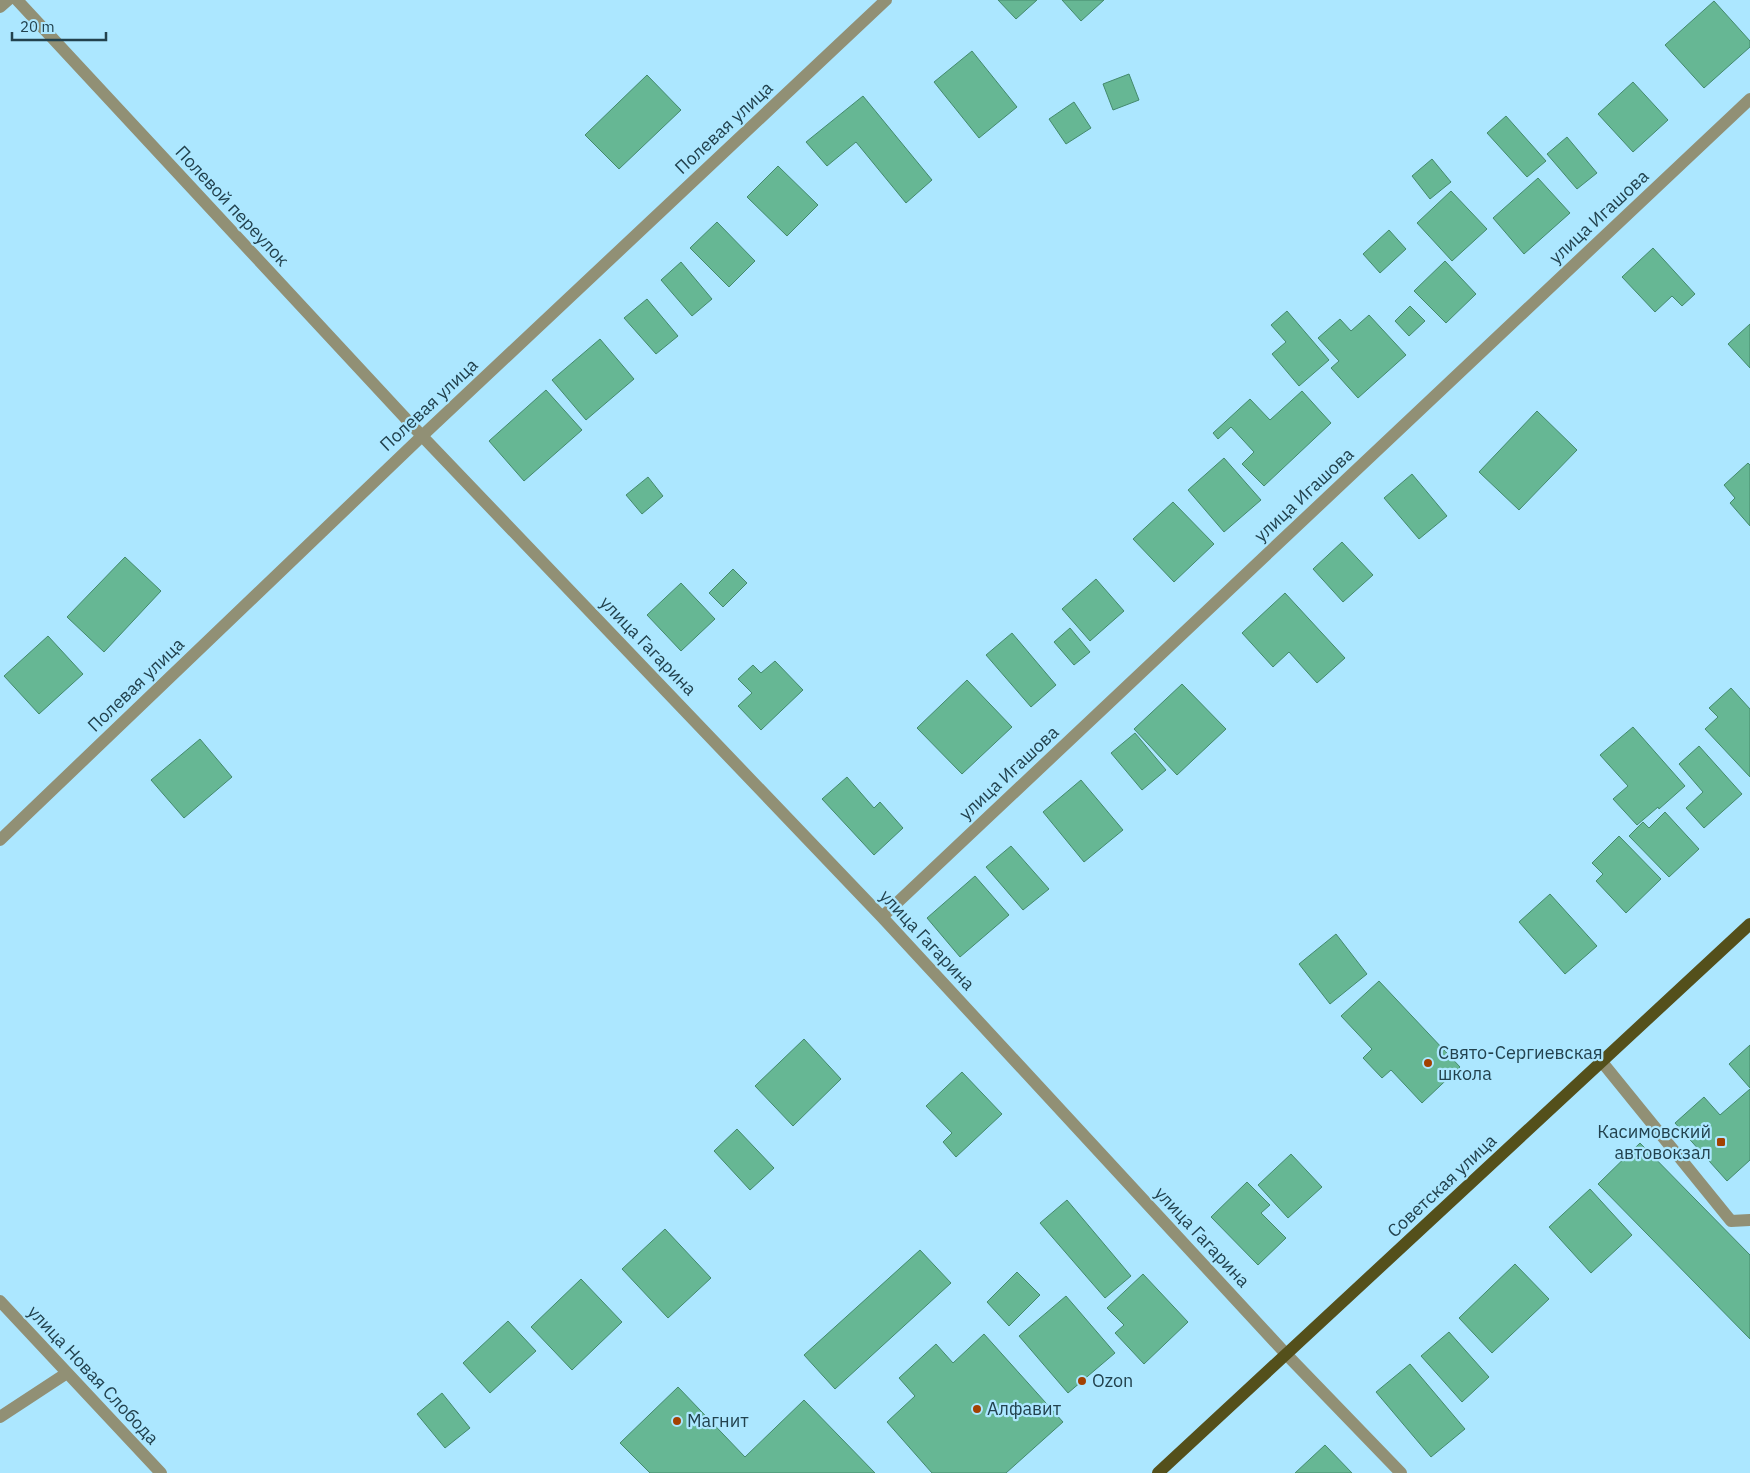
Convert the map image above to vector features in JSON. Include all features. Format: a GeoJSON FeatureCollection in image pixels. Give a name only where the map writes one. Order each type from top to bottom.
{"type":"FeatureCollection","features":[{"type":"Feature","properties":{"kind":"main road","name":"Советская улица"},"geometry":{"type":"LineString","coordinates":[[1158,1473],[1750,924]]}},
{"type":"Feature","properties":{"kind":"street"},"geometry":{"type":"LineString","coordinates":[[0,8],[8,0]]}},
{"type":"Feature","properties":{"kind":"street","name":"Полевой переулок"},"geometry":{"type":"LineString","coordinates":[[17,0],[422,436]]}},
{"type":"Feature","properties":{"kind":"street","name":"Полевая улица"},"geometry":{"type":"LineString","coordinates":[[0,840],[422,436],[886,0]]}},
{"type":"Feature","properties":{"kind":"street","name":"улица Игашова"},"geometry":{"type":"LineString","coordinates":[[882,917],[1750,98]]}},
{"type":"Feature","properties":{"kind":"street","name":"улица Гагарина"},"geometry":{"type":"LineString","coordinates":[[422,436],[882,917],[1286,1354],[1402,1473]]}},
{"type":"Feature","properties":{"kind":"street"},"geometry":{"type":"LineString","coordinates":[[1602,1062],[1731,1221],[1750,1220]]}},
{"type":"Feature","properties":{"kind":"street","name":"улица Новая Слобода"},"geometry":{"type":"LineString","coordinates":[[0,1301],[161,1473]]}},
{"type":"Feature","properties":{"kind":"street"},"geometry":{"type":"LineString","coordinates":[[0,1417],[67,1373]]}},
{"type":"Feature","properties":{"kind":"building"},"geometry":{"type":"Polygon","coordinates":[[[998,0],[1037,0],[1016,19],[998,0]]]}},
{"type":"Feature","properties":{"kind":"building"},"geometry":{"type":"Polygon","coordinates":[[[1062,0],[1104,0],[1081,21],[1062,0]]]}},
{"type":"Feature","properties":{"kind":"building"},"geometry":{"type":"Polygon","coordinates":[[[1714,1],[1750,41],[1750,47],[1704,88],[1665,45],[1714,1]]]}},
{"type":"Feature","properties":{"kind":"building"},"geometry":{"type":"Polygon","coordinates":[[[972,51],[1017,107],[979,138],[934,82],[972,51]]]}},
{"type":"Feature","properties":{"kind":"building"},"geometry":{"type":"Polygon","coordinates":[[[1129,74],[1139,100],[1113,110],[1103,84],[1129,74]]]}},
{"type":"Feature","properties":{"kind":"building"},"geometry":{"type":"Polygon","coordinates":[[[647,75],[681,110],[619,169],[585,135],[647,75]]]}},
{"type":"Feature","properties":{"kind":"building"},"geometry":{"type":"Polygon","coordinates":[[[1633,82],[1668,120],[1633,152],[1598,114],[1633,82]]]}},
{"type":"Feature","properties":{"kind":"building"},"geometry":{"type":"Polygon","coordinates":[[[863,96],[932,180],[906,203],[856,142],[827,166],[806,142],[863,96]]]}},
{"type":"Feature","properties":{"kind":"building"},"geometry":{"type":"Polygon","coordinates":[[[1074,102],[1091,128],[1066,144],[1049,119],[1074,102]]]}},
{"type":"Feature","properties":{"kind":"building"},"geometry":{"type":"Polygon","coordinates":[[[1506,116],[1546,161],[1527,177],[1487,133],[1506,116]]]}},
{"type":"Feature","properties":{"kind":"building"},"geometry":{"type":"Polygon","coordinates":[[[1567,137],[1597,173],[1577,189],[1547,154],[1567,137]]]}},
{"type":"Feature","properties":{"kind":"building"},"geometry":{"type":"Polygon","coordinates":[[[1432,159],[1451,182],[1430,199],[1412,176],[1432,159]]]}},
{"type":"Feature","properties":{"kind":"building"},"geometry":{"type":"Polygon","coordinates":[[[778,166],[818,205],[787,236],[747,197],[778,166]]]}},
{"type":"Feature","properties":{"kind":"building"},"geometry":{"type":"Polygon","coordinates":[[[1538,178],[1570,213],[1524,254],[1493,218],[1538,178]]]}},
{"type":"Feature","properties":{"kind":"building"},"geometry":{"type":"Polygon","coordinates":[[[1451,191],[1487,229],[1452,261],[1417,223],[1451,191]]]}},
{"type":"Feature","properties":{"kind":"building"},"geometry":{"type":"Polygon","coordinates":[[[717,222],[755,261],[729,287],[690,248],[717,222]]]}},
{"type":"Feature","properties":{"kind":"building"},"geometry":{"type":"Polygon","coordinates":[[[1389,230],[1406,249],[1380,273],[1363,254],[1389,230]]]}},
{"type":"Feature","properties":{"kind":"building"},"geometry":{"type":"Polygon","coordinates":[[[1653,248],[1695,294],[1682,306],[1672,296],[1655,312],[1622,277],[1653,248]]]}},
{"type":"Feature","properties":{"kind":"building"},"geometry":{"type":"Polygon","coordinates":[[[1445,261],[1476,294],[1446,323],[1414,291],[1445,261]]]}},
{"type":"Feature","properties":{"kind":"building"},"geometry":{"type":"Polygon","coordinates":[[[681,262],[712,299],[692,316],[661,280],[681,262]]]}},
{"type":"Feature","properties":{"kind":"building"},"geometry":{"type":"Polygon","coordinates":[[[647,299],[678,336],[656,354],[624,318],[647,299]]]}},
{"type":"Feature","properties":{"kind":"building"},"geometry":{"type":"Polygon","coordinates":[[[1410,306],[1425,321],[1409,336],[1395,321],[1410,306]]]}},
{"type":"Feature","properties":{"kind":"building"},"geometry":{"type":"Polygon","coordinates":[[[1287,311],[1329,360],[1299,386],[1272,354],[1286,342],[1271,325],[1287,311]]]}},
{"type":"Feature","properties":{"kind":"building"},"geometry":{"type":"Polygon","coordinates":[[[1369,315],[1406,355],[1358,398],[1331,368],[1339,361],[1318,338],[1340,319],[1351,331],[1369,315]]]}},
{"type":"Feature","properties":{"kind":"building"},"geometry":{"type":"Polygon","coordinates":[[[1750,324],[1750,368],[1728,344],[1750,324]]]}},
{"type":"Feature","properties":{"kind":"building"},"geometry":{"type":"Polygon","coordinates":[[[600,339],[634,379],[586,420],[552,380],[600,339]]]}},
{"type":"Feature","properties":{"kind":"building"},"geometry":{"type":"Polygon","coordinates":[[[546,390],[582,430],[524,481],[489,441],[546,390]]]}},
{"type":"Feature","properties":{"kind":"building"},"geometry":{"type":"Polygon","coordinates":[[[1302,391],[1331,423],[1264,486],[1242,464],[1254,452],[1231,427],[1218,439],[1213,433],[1250,399],[1270,420],[1302,391]]]}},
{"type":"Feature","properties":{"kind":"building"},"geometry":{"type":"Polygon","coordinates":[[[1537,411],[1577,450],[1519,510],[1479,472],[1537,411]]]}},
{"type":"Feature","properties":{"kind":"building"},"geometry":{"type":"Polygon","coordinates":[[[1224,458],[1261,500],[1224,532],[1188,490],[1224,458]]]}},
{"type":"Feature","properties":{"kind":"building"},"geometry":{"type":"Polygon","coordinates":[[[1748,463],[1750,465],[1750,526],[1730,503],[1735,498],[1724,485],[1748,463]]]}},
{"type":"Feature","properties":{"kind":"building"},"geometry":{"type":"Polygon","coordinates":[[[1412,474],[1447,516],[1419,539],[1384,498],[1412,474]]]}},
{"type":"Feature","properties":{"kind":"building"},"geometry":{"type":"Polygon","coordinates":[[[648,477],[663,496],[642,514],[626,495],[648,477]]]}},
{"type":"Feature","properties":{"kind":"building"},"geometry":{"type":"Polygon","coordinates":[[[1173,502],[1214,544],[1174,582],[1133,539],[1173,502]]]}},
{"type":"Feature","properties":{"kind":"building"},"geometry":{"type":"Polygon","coordinates":[[[1342,542],[1373,575],[1343,602],[1313,569],[1342,542]]]}},
{"type":"Feature","properties":{"kind":"building"},"geometry":{"type":"Polygon","coordinates":[[[125,557],[161,591],[104,652],[67,617],[125,557]]]}},
{"type":"Feature","properties":{"kind":"building"},"geometry":{"type":"Polygon","coordinates":[[[733,569],[747,583],[723,607],[709,593],[733,569]]]}},
{"type":"Feature","properties":{"kind":"building"},"geometry":{"type":"Polygon","coordinates":[[[1096,579],[1124,611],[1090,641],[1062,609],[1096,579]]]}},
{"type":"Feature","properties":{"kind":"building"},"geometry":{"type":"Polygon","coordinates":[[[681,583],[715,619],[681,651],[647,615],[681,583]]]}},
{"type":"Feature","properties":{"kind":"building"},"geometry":{"type":"Polygon","coordinates":[[[1285,593],[1345,658],[1317,683],[1289,652],[1273,667],[1242,633],[1285,593]]]}},
{"type":"Feature","properties":{"kind":"building"},"geometry":{"type":"Polygon","coordinates":[[[1070,628],[1090,652],[1074,665],[1054,642],[1070,628]]]}},
{"type":"Feature","properties":{"kind":"building"},"geometry":{"type":"Polygon","coordinates":[[[1012,633],[1056,685],[1031,707],[986,655],[1012,633]]]}},
{"type":"Feature","properties":{"kind":"building"},"geometry":{"type":"Polygon","coordinates":[[[48,636],[83,674],[39,714],[4,676],[48,636]]]}},
{"type":"Feature","properties":{"kind":"building"},"geometry":{"type":"Polygon","coordinates":[[[775,661],[803,690],[761,730],[738,706],[752,693],[738,679],[753,665],[761,673],[775,661]]]}},
{"type":"Feature","properties":{"kind":"building"},"geometry":{"type":"Polygon","coordinates":[[[967,680],[1012,727],[962,774],[917,728],[967,680]]]}},
{"type":"Feature","properties":{"kind":"building"},"geometry":{"type":"Polygon","coordinates":[[[1182,684],[1226,729],[1177,775],[1134,729],[1182,684]]]}},
{"type":"Feature","properties":{"kind":"building"},"geometry":{"type":"Polygon","coordinates":[[[1731,688],[1750,709],[1750,777],[1705,729],[1718,717],[1709,708],[1731,688]]]}},
{"type":"Feature","properties":{"kind":"building"},"geometry":{"type":"Polygon","coordinates":[[[1633,727],[1685,786],[1637,825],[1613,799],[1628,786],[1600,755],[1633,727]]]}},
{"type":"Feature","properties":{"kind":"building"},"geometry":{"type":"Polygon","coordinates":[[[1135,733],[1166,770],[1142,790],[1111,753],[1135,733]]]}},
{"type":"Feature","properties":{"kind":"building"},"geometry":{"type":"Polygon","coordinates":[[[200,739],[232,777],[184,818],[151,780],[200,739]]]}},
{"type":"Feature","properties":{"kind":"building"},"geometry":{"type":"Polygon","coordinates":[[[1699,746],[1742,794],[1704,828],[1686,808],[1703,792],[1679,764],[1699,746]]]}},
{"type":"Feature","properties":{"kind":"building"},"geometry":{"type":"Polygon","coordinates":[[[847,777],[874,808],[880,802],[903,828],[874,855],[822,799],[847,777]]]}},
{"type":"Feature","properties":{"kind":"building"},"geometry":{"type":"Polygon","coordinates":[[[1081,780],[1123,830],[1084,862],[1043,812],[1081,780]]]}},
{"type":"Feature","properties":{"kind":"building"},"geometry":{"type":"Polygon","coordinates":[[[1665,812],[1699,849],[1669,877],[1629,836],[1643,822],[1649,828],[1665,812]]]}},
{"type":"Feature","properties":{"kind":"building"},"geometry":{"type":"Polygon","coordinates":[[[1619,836],[1661,879],[1626,913],[1596,881],[1603,874],[1592,863],[1619,836]]]}},
{"type":"Feature","properties":{"kind":"building"},"geometry":{"type":"Polygon","coordinates":[[[1011,846],[1049,889],[1023,910],[986,867],[1011,846]]]}},
{"type":"Feature","properties":{"kind":"building"},"geometry":{"type":"Polygon","coordinates":[[[975,876],[1009,915],[960,957],[927,918],[975,876]]]}},
{"type":"Feature","properties":{"kind":"building"},"geometry":{"type":"Polygon","coordinates":[[[1550,894],[1597,946],[1565,974],[1519,922],[1550,894]]]}},
{"type":"Feature","properties":{"kind":"building"},"geometry":{"type":"Polygon","coordinates":[[[1336,934],[1367,974],[1330,1004],[1299,964],[1336,934]]]}},
{"type":"Feature","properties":{"kind":"building"},"geometry":{"type":"Polygon","coordinates":[[[1379,981],[1460,1067],[1422,1103],[1391,1070],[1382,1078],[1363,1058],[1372,1049],[1341,1016],[1379,981]]]}},
{"type":"Feature","properties":{"kind":"building"},"geometry":{"type":"Polygon","coordinates":[[[804,1039],[841,1079],[793,1126],[755,1086],[804,1039]]]}},
{"type":"Feature","properties":{"kind":"building","name":"Касимовский автовокзал"},"geometry":{"type":"Polygon","coordinates":[[[1750,1045],[1750,1088],[1729,1064],[1750,1045]]]}},
{"type":"Feature","properties":{"kind":"building"},"geometry":{"type":"Polygon","coordinates":[[[962,1072],[1002,1114],[956,1157],[943,1142],[952,1133],[926,1106],[962,1072]]]}},
{"type":"Feature","properties":{"kind":"building","name":"Касимовский автовокзал"},"geometry":{"type":"Polygon","coordinates":[[[1750,1089],[1750,1160],[1727,1181],[1675,1123],[1704,1097],[1720,1115],[1750,1089]]]}},
{"type":"Feature","properties":{"kind":"building"},"geometry":{"type":"Polygon","coordinates":[[[737,1129],[774,1168],[750,1190],[714,1151],[737,1129]]]}},
{"type":"Feature","properties":{"kind":"building"},"geometry":{"type":"Polygon","coordinates":[[[1640,1143],[1750,1255],[1750,1339],[1598,1184],[1640,1143]]]}},
{"type":"Feature","properties":{"kind":"building"},"geometry":{"type":"Polygon","coordinates":[[[1291,1154],[1322,1187],[1288,1218],[1258,1185],[1291,1154]]]}},
{"type":"Feature","properties":{"kind":"building"},"geometry":{"type":"Polygon","coordinates":[[[1247,1182],[1270,1205],[1261,1213],[1286,1238],[1258,1265],[1211,1217],[1247,1182]]]}},
{"type":"Feature","properties":{"kind":"building"},"geometry":{"type":"Polygon","coordinates":[[[1590,1189],[1632,1235],[1591,1273],[1549,1227],[1590,1189]]]}},
{"type":"Feature","properties":{"kind":"building"},"geometry":{"type":"Polygon","coordinates":[[[1067,1200],[1131,1276],[1105,1298],[1040,1223],[1067,1200]]]}},
{"type":"Feature","properties":{"kind":"building"},"geometry":{"type":"Polygon","coordinates":[[[665,1229],[711,1278],[668,1318],[622,1269],[665,1229]]]}},
{"type":"Feature","properties":{"kind":"building"},"geometry":{"type":"Polygon","coordinates":[[[920,1250],[951,1283],[835,1389],[804,1355],[920,1250]]]}},
{"type":"Feature","properties":{"kind":"building"},"geometry":{"type":"Polygon","coordinates":[[[1515,1264],[1549,1299],[1492,1353],[1459,1318],[1515,1264]]]}},
{"type":"Feature","properties":{"kind":"building"},"geometry":{"type":"Polygon","coordinates":[[[1017,1272],[1040,1295],[1009,1326],[987,1302],[1017,1272]]]}},
{"type":"Feature","properties":{"kind":"building"},"geometry":{"type":"Polygon","coordinates":[[[1143,1274],[1188,1322],[1144,1364],[1115,1333],[1124,1325],[1107,1308],[1143,1274]]]}},
{"type":"Feature","properties":{"kind":"building"},"geometry":{"type":"Polygon","coordinates":[[[581,1279],[622,1322],[572,1370],[531,1327],[581,1279]]]}},
{"type":"Feature","properties":{"kind":"building"},"geometry":{"type":"Polygon","coordinates":[[[1066,1296],[1115,1353],[1068,1393],[1019,1336],[1066,1296]]]}},
{"type":"Feature","properties":{"kind":"building"},"geometry":{"type":"Polygon","coordinates":[[[508,1321],[536,1351],[490,1393],[463,1363],[508,1321]]]}},
{"type":"Feature","properties":{"kind":"building"},"geometry":{"type":"Polygon","coordinates":[[[1449,1332],[1489,1377],[1462,1402],[1421,1356],[1449,1332]]]}},
{"type":"Feature","properties":{"kind":"building","name":"Алфавит"},"geometry":{"type":"Polygon","coordinates":[[[984,1334],[1063,1422],[1006,1473],[932,1473],[887,1422],[915,1396],[899,1378],[936,1344],[953,1363],[984,1334]]]}},
{"type":"Feature","properties":{"kind":"building"},"geometry":{"type":"Polygon","coordinates":[[[1410,1364],[1465,1429],[1431,1457],[1376,1392],[1410,1364]]]}},
{"type":"Feature","properties":{"kind":"building","name":"Магнит"},"geometry":{"type":"Polygon","coordinates":[[[678,1387],[745,1457],[804,1400],[875,1473],[650,1473],[620,1443],[678,1387]]]}},
{"type":"Feature","properties":{"kind":"building"},"geometry":{"type":"Polygon","coordinates":[[[442,1393],[470,1428],[445,1448],[417,1414],[442,1393]]]}},
{"type":"Feature","properties":{"kind":"building"},"geometry":{"type":"Polygon","coordinates":[[[1325,1445],[1352,1473],[1295,1473],[1325,1445]]]}},
{"type":"Feature","properties":{"kind":"place","name":"Свято-Сергиевская школа"},"geometry":{"type":"Point","coordinates":[1428,1063]}},
{"type":"Feature","properties":{"kind":"place","name":"Касимовский автовокзал"},"geometry":{"type":"Point","coordinates":[1721,1142]}},
{"type":"Feature","properties":{"kind":"place","name":"Ozon"},"geometry":{"type":"Point","coordinates":[1082,1381]}},
{"type":"Feature","properties":{"kind":"place","name":"Алфавит"},"geometry":{"type":"Point","coordinates":[977,1409]}},
{"type":"Feature","properties":{"kind":"place","name":"Магнит"},"geometry":{"type":"Point","coordinates":[677,1421]}}]}
